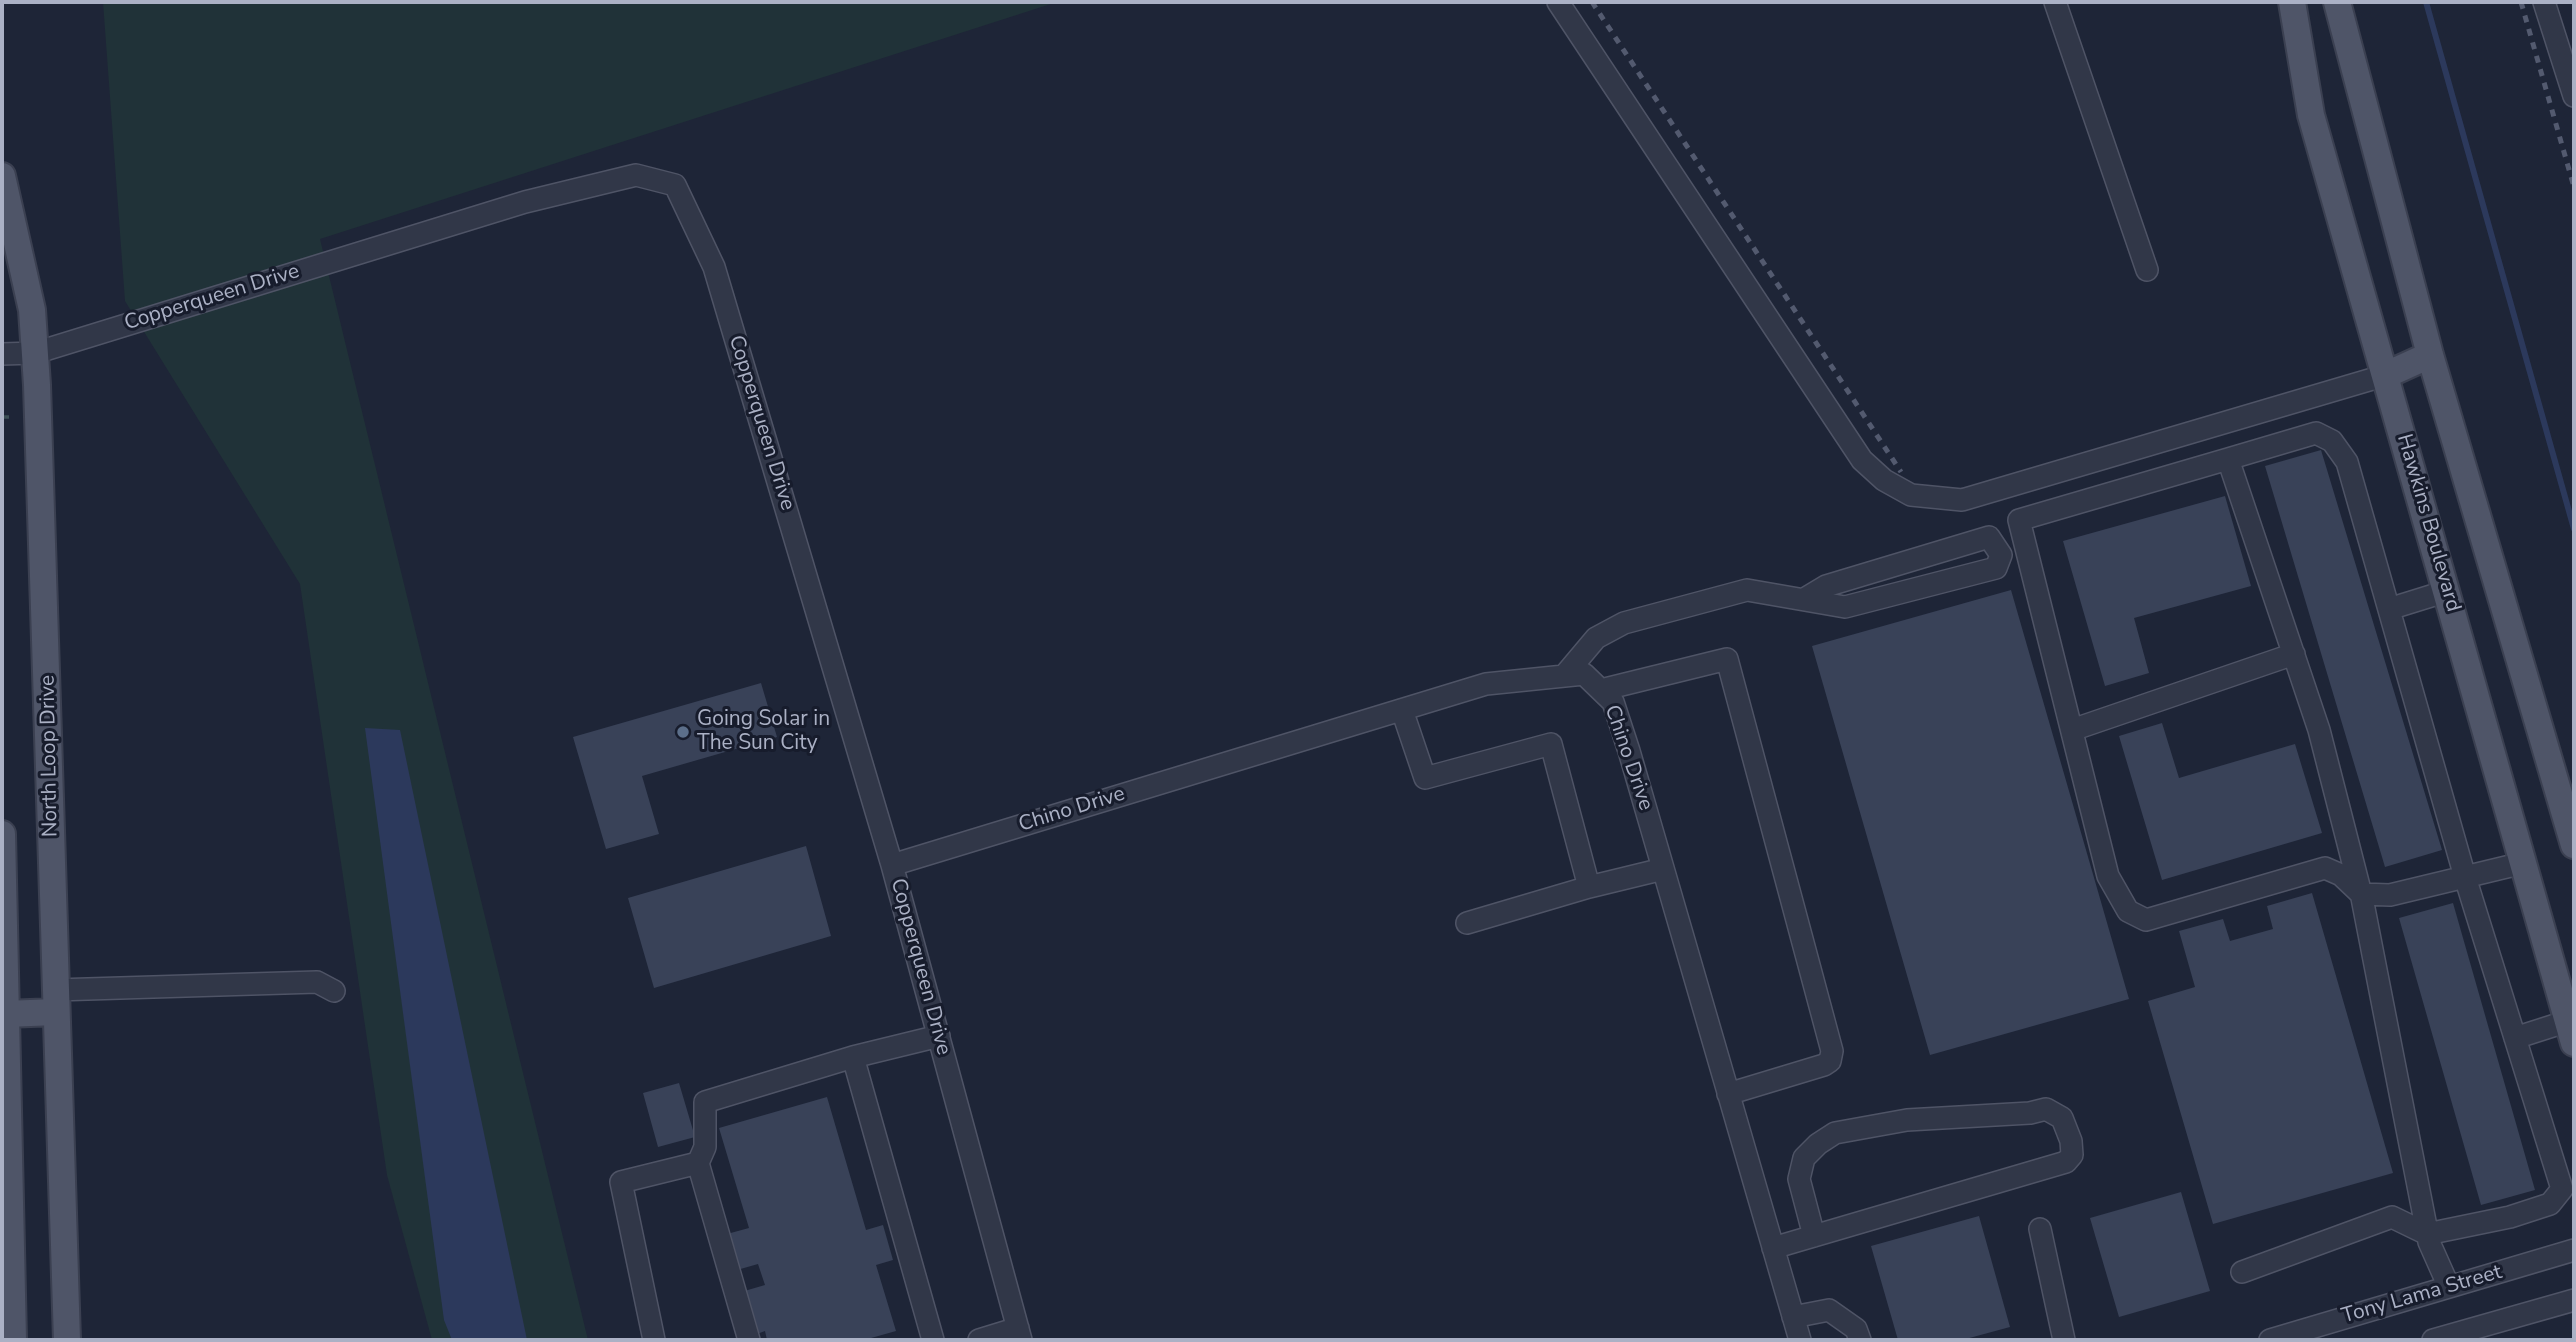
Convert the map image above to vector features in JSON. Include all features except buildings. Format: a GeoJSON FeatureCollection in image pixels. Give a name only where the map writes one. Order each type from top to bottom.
{"type":"FeatureCollection","features":[{"type":"Feature","properties":{"kind":"main road","name":"Hawkins Boulevard"},"geometry":{"type":"LineString","coordinates":[[2292,2],[2311,115],[2571,1032]]}},
{"type":"Feature","properties":{"kind":"main road"},"geometry":{"type":"LineString","coordinates":[[2337,2],[2430,355],[2574,845]]}},
{"type":"Feature","properties":{"kind":"main road","name":"North Loop Drive"},"geometry":{"type":"LineString","coordinates":[[2,176],[32,310],[35,353],[46,583],[55,1001],[67,1340]]}},
{"type":"Feature","properties":{"kind":"main road"},"geometry":{"type":"LineString","coordinates":[[2386,375],[2430,355]]}},
{"type":"Feature","properties":{"kind":"main road"},"geometry":{"type":"LineString","coordinates":[[2,834],[13,1340]]}},
{"type":"Feature","properties":{"kind":"main road"},"geometry":{"type":"LineString","coordinates":[[6,1014],[55,1001]]}},
{"type":"Feature","properties":{"kind":"street"},"geometry":{"type":"LineString","coordinates":[[1558,2],[1862,460],[1884,480],[1911,495],[1962,500],[2386,375]]}},
{"type":"Feature","properties":{"kind":"street"},"geometry":{"type":"LineString","coordinates":[[2055,2],[2147,270]]}},
{"type":"Feature","properties":{"kind":"street"},"geometry":{"type":"LineString","coordinates":[[2544,2],[2573,89]]}},
{"type":"Feature","properties":{"kind":"street","name":"Copperqueen Drive"},"geometry":{"type":"LineString","coordinates":[[2,354],[35,353],[525,202],[636,174],[675,185],[714,267],[892,865],[1019,1334]]}},
{"type":"Feature","properties":{"kind":"street"},"geometry":{"type":"LineString","coordinates":[[2242,1272],[2392,1217],[2427,1234],[2510,1217],[2550,1205],[2562,1189],[2465,877],[2347,462],[2332,441],[2316,433],[2019,520],[2108,876],[2127,911],[2146,919],[2325,868],[2341,875],[2361,894],[2390,895],[2465,877],[2523,863]]}},
{"type":"Feature","properties":{"kind":"street"},"geometry":{"type":"LineString","coordinates":[[2228,459],[2319,730],[2361,894],[2427,1234],[2449,1287]]}},
{"type":"Feature","properties":{"kind":"street"},"geometry":{"type":"LineString","coordinates":[[1564,676],[1596,638],[1623,623],[1747,590],[1806,598],[1845,607],[1996,568],[2001,555],[1989,537],[1826,586],[1806,598]]}},
{"type":"Feature","properties":{"kind":"street"},"geometry":{"type":"LineString","coordinates":[[2389,609],[2447,591]]}},
{"type":"Feature","properties":{"kind":"street"},"geometry":{"type":"LineString","coordinates":[[2071,730],[2294,654]]}},
{"type":"Feature","properties":{"kind":"street"},"geometry":{"type":"LineString","coordinates":[[1601,690],[1727,659],[1832,1051],[1830,1060],[1824,1065],[1728,1094]]}},
{"type":"Feature","properties":{"kind":"street","name":"Chino Drive"},"geometry":{"type":"LineString","coordinates":[[892,865],[1486,684],[1584,674],[1613,702],[1800,1340]]}},
{"type":"Feature","properties":{"kind":"street"},"geometry":{"type":"LineString","coordinates":[[1402,710],[1425,778],[1551,744],[1589,887]]}},
{"type":"Feature","properties":{"kind":"street"},"geometry":{"type":"LineString","coordinates":[[1467,923],[1589,887],[1664,869]]}},
{"type":"Feature","properties":{"kind":"street"},"geometry":{"type":"LineString","coordinates":[[55,1001],[317,982],[334,991]]}},
{"type":"Feature","properties":{"kind":"street"},"geometry":{"type":"LineString","coordinates":[[2515,1038],[2571,1032]]}},
{"type":"Feature","properties":{"kind":"street"},"geometry":{"type":"LineString","coordinates":[[749,1340],[698,1163],[705,1147],[705,1102],[853,1057],[939,1036]]}},
{"type":"Feature","properties":{"kind":"street"},"geometry":{"type":"LineString","coordinates":[[853,1057],[933,1340]]}},
{"type":"Feature","properties":{"kind":"street"},"geometry":{"type":"LineString","coordinates":[[1773,1248],[1814,1236],[2066,1162],[2072,1155],[2071,1142],[2062,1118],[2046,1109],[2030,1113],[1907,1120],[1835,1133],[1818,1144],[1804,1158],[1799,1179],[1814,1236]]}},
{"type":"Feature","properties":{"kind":"street"},"geometry":{"type":"LineString","coordinates":[[654,1340],[621,1182],[698,1163]]}},
{"type":"Feature","properties":{"kind":"street"},"geometry":{"type":"LineString","coordinates":[[2040,1229],[2064,1340]]}},
{"type":"Feature","properties":{"kind":"street","name":"Tony Lama Street"},"geometry":{"type":"LineString","coordinates":[[2270,1340],[2574,1250]]}},
{"type":"Feature","properties":{"kind":"street"},"geometry":{"type":"LineString","coordinates":[[2433,1340],[2574,1300]]}},
{"type":"Feature","properties":{"kind":"street"},"geometry":{"type":"LineString","coordinates":[[1793,1317],[1829,1310],[1856,1329],[1860,1340]]}},
{"type":"Feature","properties":{"kind":"street"},"geometry":{"type":"LineString","coordinates":[[979,1340],[1019,1334]]}},
{"type":"Feature","properties":{"kind":"shaded area"},"geometry":{"type":"Polygon","coordinates":[[[103,2],[1057,2],[320,239],[588,1340],[432,1340],[387,1175],[300,584],[125,301],[103,2]]]}},
{"type":"Feature","properties":{"kind":"water"},"geometry":{"type":"Polygon","coordinates":[[[365,728],[400,730],[527,1340],[452,1340],[444,1320],[365,728]]]}},
{"type":"Feature","properties":{"kind":"waterway"},"geometry":{"type":"LineString","coordinates":[[2426,2],[2574,529]]}},
{"type":"Feature","properties":{"kind":"railway"},"geometry":{"type":"LineString","coordinates":[[1592,2],[1901,472]]}},
{"type":"Feature","properties":{"kind":"railway"},"geometry":{"type":"LineString","coordinates":[[2521,2],[2574,187]]}},
{"type":"Feature","properties":{"kind":"place","name":"Going Solar in The Sun City"},"geometry":{"type":"Point","coordinates":[683,732]}}]}
